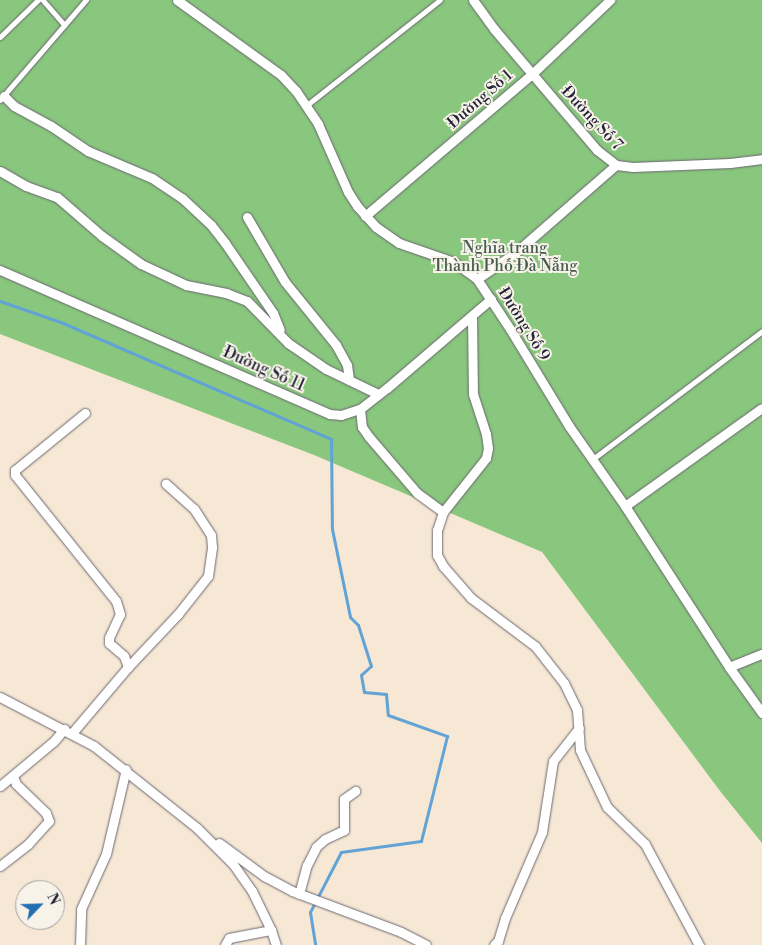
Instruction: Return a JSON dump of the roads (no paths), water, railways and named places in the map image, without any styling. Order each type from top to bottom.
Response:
[{"type":"street","name":"Đường Số 9","points":[[177,0],[280,75],[307,105],[318,124],[348,192],[365,216],[399,243],[454,262],[477,279],[569,426],[625,506],[729,667],[762,713]]},
{"type":"street","name":"Đường Số 7","points":[[473,0],[596,150],[616,165],[633,167],[761,160]]},
{"type":"street","name":"Đường Số 1","points":[[365,216],[532,74],[610,0]]},
{"type":"street","points":[[2,98],[58,130],[88,150],[152,178],[182,198],[211,225],[225,243],[274,313],[282,336]]},
{"type":"street","points":[[477,279],[515,253],[616,165]]},
{"type":"street","points":[[0,171],[26,186],[57,197],[102,236],[141,264],[186,285],[226,292],[247,301],[288,343],[320,365],[378,394]]},
{"type":"street","points":[[246,217],[285,282],[336,345],[347,364],[349,380]]},
{"type":"street","name":"Đường Số 11","points":[[0,270],[330,414],[350,414],[360,409],[491,299]]},
{"type":"street","points":[[472,316],[473,394],[486,434],[488,448],[486,458],[456,492],[443,512],[437,530],[437,555],[443,566],[471,598],[535,646],[552,666],[573,701],[579,728],[580,750],[607,807],[645,844],[699,945]]},
{"type":"street","points":[[625,506],[762,408]]},
{"type":"street","points":[[360,409],[362,427],[369,437],[417,493],[443,512]]},
{"type":"street","points":[[85,413],[16,470],[14,475],[116,601],[120,614],[109,638],[109,643],[124,656],[128,667]]},
{"type":"street","points":[[0,786],[68,731],[178,614],[208,576],[212,547],[211,535],[194,509],[166,484]]},
{"type":"street","points":[[729,667],[762,654]]},
{"type":"street","points":[[0,697],[94,746],[126,769],[197,828],[264,876],[301,895],[401,932],[426,945]]},
{"type":"street","points":[[494,945],[498,941],[505,918],[542,832],[553,761],[579,728]]},
{"type":"street","points":[[80,945],[82,910],[106,854],[126,769]]},
{"type":"street","points":[[0,866],[28,844],[49,820],[46,813],[16,784],[13,776]]},
{"type":"street","points":[[301,895],[307,865],[316,847],[325,839],[344,830],[344,799],[355,791]]},
{"type":"street","points":[[197,828],[233,864],[252,891],[272,930],[276,945]]},
{"type":"street","points":[[225,945],[229,938],[272,930]]},
{"type":"lane","points":[[0,37],[38,0]]},
{"type":"lane","points":[[43,0],[66,25]]},
{"type":"lane","points":[[2,98],[86,0]]},
{"type":"lane","points":[[307,105],[440,0]]},
{"type":"lane","points":[[592,460],[762,331]]},
{"type":"waterway","points":[[0,301],[63,323],[331,439],[332,529],[350,617],[358,625],[371,666],[361,675],[364,692],[386,694],[388,715],[447,736],[421,841],[341,852],[310,912],[315,945]]},
{"type":"park label","name":"Nghĩa trang Thành Phố Đà Nẵng","points":[[505,257]]}]
